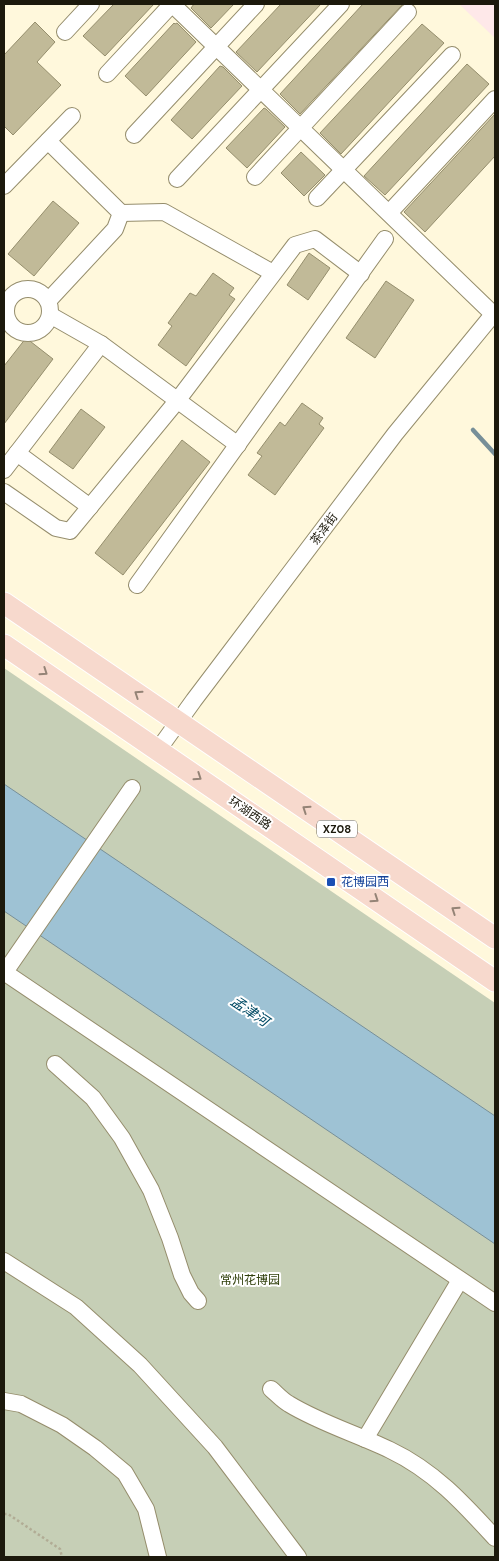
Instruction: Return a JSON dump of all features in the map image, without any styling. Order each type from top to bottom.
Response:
[{"type":"main road","name":"XZ08","points":[[4,602],[495,938]]},
{"type":"main road","name":"环湖西路","points":[[4,645],[495,981]]},
{"type":"street","points":[[64,32],[91,4]]},
{"type":"street","points":[[107,74],[172,4],[494,313]]},
{"type":"street","points":[[134,135],[256,4]]},
{"type":"street","points":[[177,179],[341,4]]},
{"type":"street","points":[[255,177],[408,12]]},
{"type":"street","points":[[317,198],[452,55]]},
{"type":"street","points":[[389,213],[495,99]]},
{"type":"street","points":[[4,186],[72,116]]},
{"type":"street","points":[[48,141],[121,213],[164,212],[273,273]]},
{"type":"street","points":[[121,213],[115,229],[49,308],[47,322],[42,327],[29,333],[22,332],[6,319],[7,294],[30,289],[37,291],[43,295],[49,308],[238,445]]},
{"type":"street","points":[[4,492],[56,528],[70,531],[177,401],[295,245],[315,239],[360,274]]},
{"type":"street","points":[[137,585],[386,239]]},
{"type":"street","name":"茶泽街","points":[[158,750],[395,434],[494,313]]},
{"type":"street","points":[[4,470],[101,344]]},
{"type":"street","points":[[17,453],[90,507]]},
{"type":"street","points":[[132,788],[7,968],[495,1304]]},
{"type":"street","points":[[55,1064],[93,1098],[122,1138],[151,1190],[182,1275],[191,1293],[198,1301]]},
{"type":"street","points":[[4,1261],[76,1307],[140,1365],[215,1447],[298,1557]]},
{"type":"street","points":[[366,1438],[460,1280]]},
{"type":"street","points":[[271,1389],[287,1403],[310,1416],[366,1438],[392,1450],[421,1467],[447,1488],[495,1538]]},
{"type":"street","points":[[4,1401],[20,1404],[62,1425],[95,1448],[125,1473],[146,1509],[158,1557]]},
{"type":"path","points":[[4,1514],[8,1514],[60,1549],[62,1557]]},
{"type":"shaded area","points":[[459,4],[495,4],[495,38]]},
{"type":"green space","name":"常州花博园","points":[[4,668],[495,1003],[495,1557],[4,1557]]},
{"type":"water","name":"孟津河","points":[[4,784],[495,1116],[495,1244],[4,911]]},
{"type":"building","points":[[114,4],[154,4],[105,56],[83,36]]},
{"type":"building","points":[[194,4],[234,4],[211,28],[191,8]]},
{"type":"building","points":[[281,4],[321,4],[257,72],[236,52]]},
{"type":"building","points":[[363,4],[403,4],[300,114],[280,94]]},
{"type":"building","points":[[35,22],[55,42],[37,62],[61,85],[13,135],[4,126],[4,55]]},
{"type":"building","points":[[174,23],[177,23],[196,42],[146,96],[125,76]]},
{"type":"building","points":[[422,24],[444,43],[341,154],[320,133]]},
{"type":"building","points":[[467,64],[489,84],[385,195],[364,176]]},
{"type":"building","points":[[220,66],[242,86],[192,139],[171,120]]},
{"type":"building","points":[[264,108],[285,127],[247,168],[226,148]]},
{"type":"building","points":[[495,114],[495,156],[425,232],[404,212]]},
{"type":"building","points":[[301,152],[325,175],[304,196],[281,173]]},
{"type":"building","points":[[53,201],[79,223],[34,276],[8,254]]},
{"type":"building","points":[[309,253],[330,268],[308,300],[287,285]]},
{"type":"building","points":[[213,273],[234,288],[229,295],[235,299],[186,366],[158,345],[172,326],[168,323],[190,293],[196,296]]},
{"type":"building","points":[[386,281],[414,300],[375,358],[346,338]]},
{"type":"building","points":[[26,338],[53,359],[4,424],[4,366]]},
{"type":"building","points":[[302,403],[323,418],[319,424],[324,428],[275,495],[248,475],[262,456],[257,453],[280,422],[285,426]]},
{"type":"building","points":[[81,409],[105,427],[73,469],[49,452]]},
{"type":"building","points":[[182,440],[210,462],[123,575],[95,553]]},
{"type":"waterway","points":[[473,430],[495,454]]},
{"type":"place","name":"花博园西","points":[[331,882]]}]
